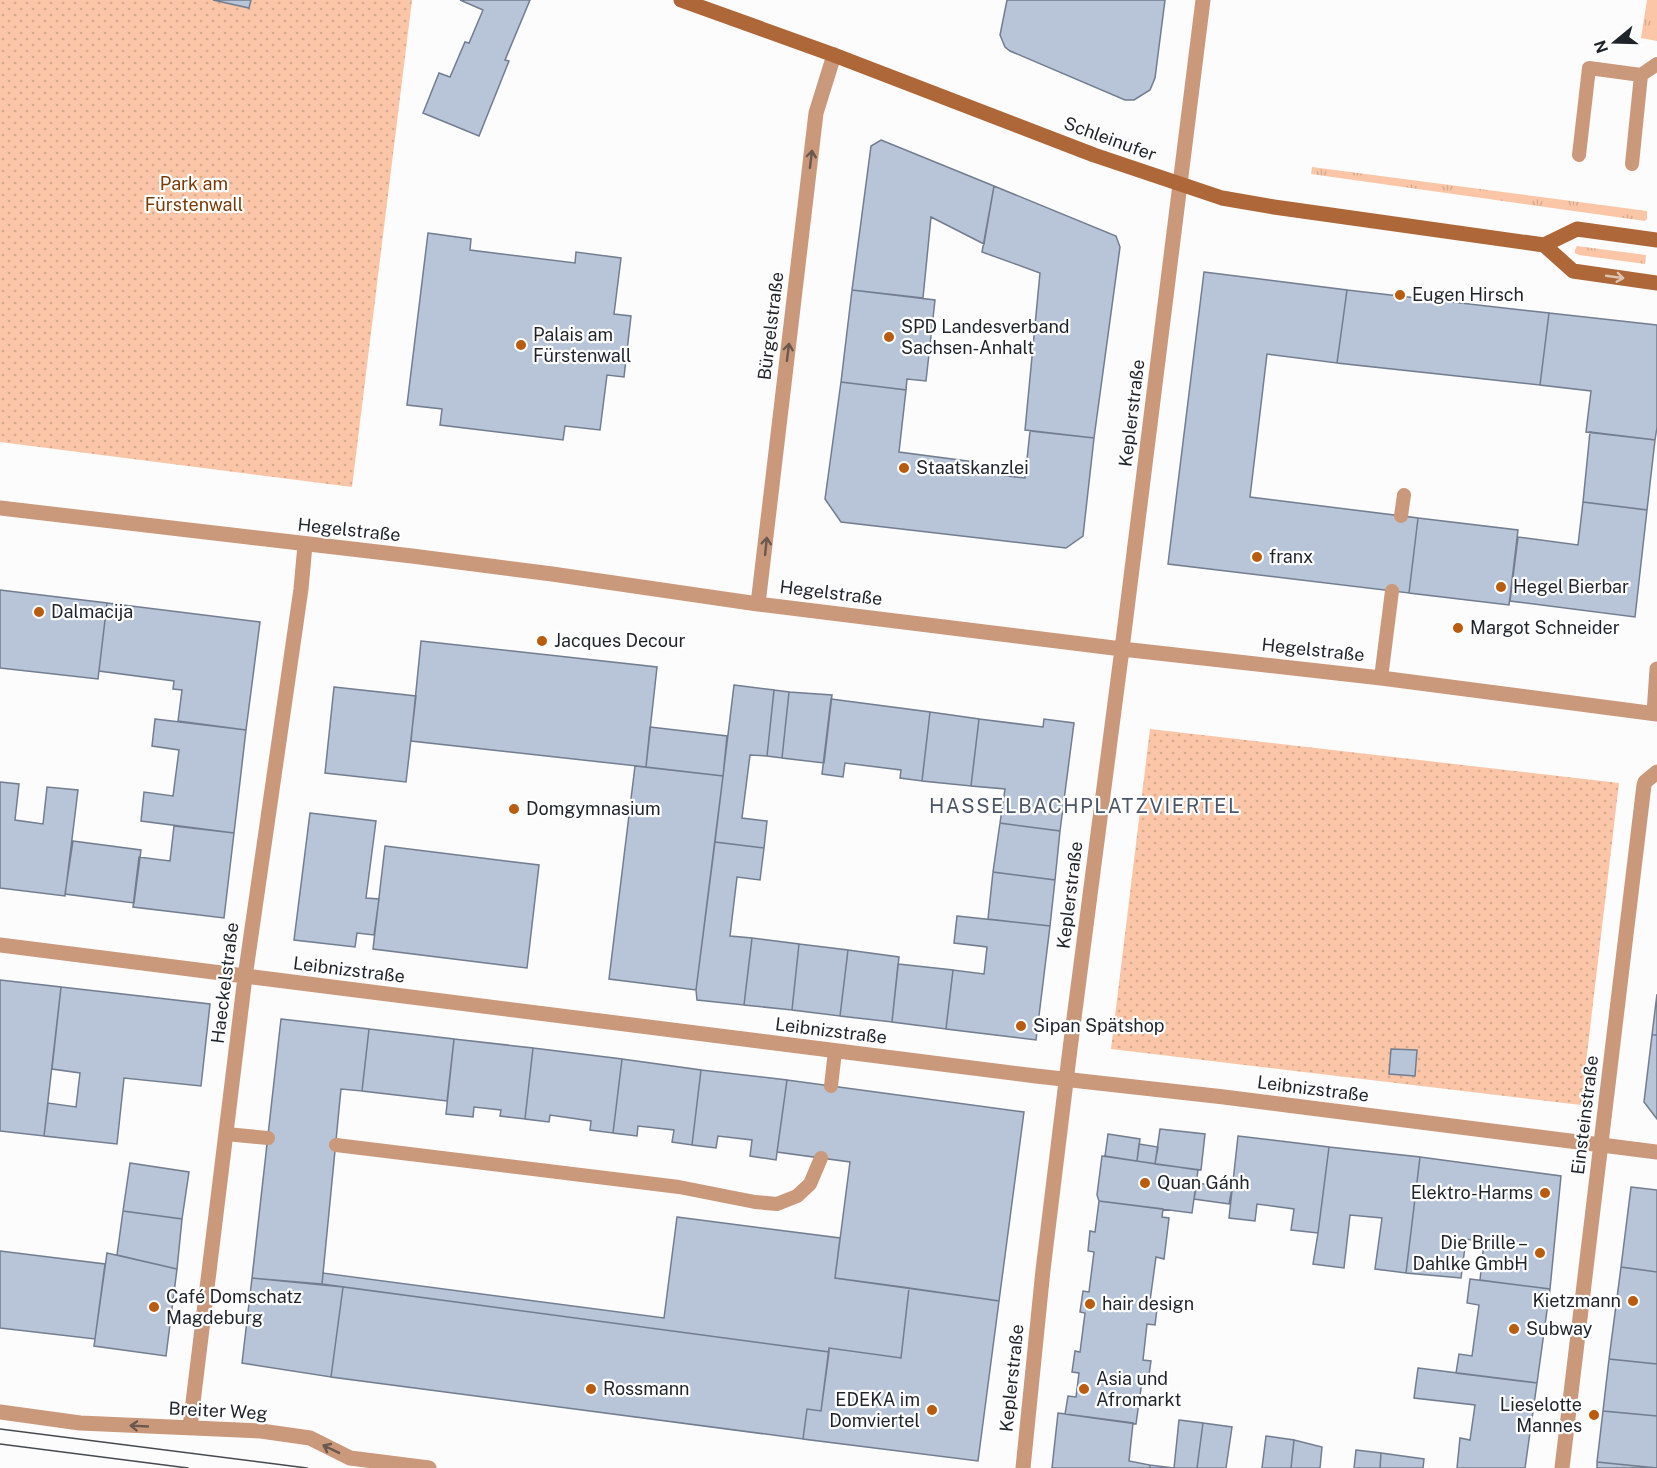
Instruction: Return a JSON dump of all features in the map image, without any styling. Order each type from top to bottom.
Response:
[{"type":"main road","name":"Schleinufer","points":[[681,0],[834,55],[1094,155],[1212,196],[1243,203],[1544,245]]},
{"type":"main road","points":[[1657,240],[1577,229],[1544,245],[1573,271],[1657,283]]},
{"type":"street","name":"Keplerstraße","points":[[1023,1468],[1066,1080],[1203,0]]},
{"type":"street","name":"Bürgelstraße","points":[[758,604],[815,123],[820,97],[834,55]]},
{"type":"street","name":"Hegelstraße","points":[[0,508],[540,573],[758,604],[1122,649],[1382,678],[1655,714]]},
{"type":"street","name":"Haeckelstraße","points":[[190,1427],[245,977],[301,589],[305,544]]},
{"type":"street","points":[[1655,714],[1657,669]]},
{"type":"street","name":"Einsteinstraße","points":[[1562,1468],[1644,785],[1657,772]]},
{"type":"street","name":"Leibnizstraße","points":[[0,945],[1066,1080],[1224,1097],[1657,1152]]},
{"type":"street","name":"Breiter Weg","points":[[0,1412],[80,1423],[261,1431],[310,1438],[350,1458],[429,1468]]},
{"type":"lane","points":[[1579,155],[1589,68],[1641,75],[1657,64]]},
{"type":"lane","points":[[1632,164],[1641,75]]},
{"type":"lane","points":[[1401,516],[1404,495]]},
{"type":"lane","points":[[1382,678],[1392,591]]},
{"type":"lane","points":[[831,1086],[835,1051]]},
{"type":"lane","points":[[225,1134],[268,1138]]},
{"type":"lane","points":[[336,1145],[679,1187],[777,1204],[796,1196],[810,1184],[821,1158]]},
{"type":"green space","name":"Park am Fürstenwall","points":[[0,0],[412,0],[352,487],[0,442]]},
{"type":"green space","points":[[1647,0],[1657,0],[1657,41],[1641,38]]},
{"type":"green space","points":[[1312,167],[1647,211],[1647,219],[1645,221],[1311,174]]},
{"type":"green space","points":[[1577,246],[1646,255],[1645,264],[1579,255],[1575,253]]},
{"type":"green space","points":[[1150,729],[1619,783],[1581,1105],[1111,1049]]},
{"type":"building","points":[[213,0],[251,0],[249,8]]},
{"type":"building","points":[[460,0],[530,0],[505,60],[509,61],[479,136],[423,113],[439,73],[450,77],[465,42],[469,43],[483,10]]},
{"type":"building","points":[[1007,0],[1165,0],[1155,78],[1150,90],[1134,100],[1125,100],[1010,51],[1005,47],[1000,35]]},
{"type":"building","points":[[881,140],[994,186],[984,244],[931,217],[923,298],[852,290],[871,146]]},
{"type":"building","points":[[994,186],[1116,236],[1120,247],[1094,438],[1025,430],[1040,273],[982,252]]},
{"type":"building","name":"Palais am Fürstenwall","points":[[428,233],[471,239],[470,250],[575,263],[576,252],[621,258],[614,314],[631,316],[624,377],[607,375],[600,430],[565,426],[563,440],[440,425],[442,409],[407,405]]},
{"type":"building","points":[[1204,272],[1347,290],[1337,363],[1267,354],[1250,497],[1418,518],[1409,593],[1168,564]]},
{"type":"building","name":"SPD Landesverband Sachsen-Anhalt","points":[[852,290],[935,300],[926,381],[907,379],[906,390],[841,382]]},
{"type":"building","points":[[1347,290],[1549,313],[1540,385],[1337,363]]},
{"type":"building","points":[[1549,313],[1657,325],[1655,440],[1586,432],[1591,391],[1540,385]]},
{"type":"building","name":"Staatskanzlei","points":[[841,382],[906,390],[899,452],[975,462],[982,473],[1025,478],[1030,431],[1094,438],[1083,536],[1066,548],[841,522],[825,499]]},
{"type":"building","points":[[1590,432],[1655,440],[1647,510],[1583,502]]},
{"type":"building","points":[[1583,502],[1647,510],[1635,617],[1510,601],[1518,537],[1578,545]]},
{"type":"building","points":[[1418,518],[1518,530],[1509,605],[1409,593]]},
{"type":"building","points":[[0,590],[107,603],[98,679],[0,668]]},
{"type":"building","points":[[107,603],[260,622],[246,730],[178,721],[182,690],[173,689],[174,681],[99,671]]},
{"type":"building","points":[[421,641],[657,667],[646,767],[411,741]]},
{"type":"building","points":[[734,685],[774,690],[767,756],[750,755],[742,818],[767,821],[764,848],[715,842]]},
{"type":"building","points":[[334,687],[416,696],[406,782],[325,773]]},
{"type":"building","points":[[774,690],[789,692],[782,758],[767,756]]},
{"type":"building","points":[[789,692],[832,695],[824,763],[782,758]]},
{"type":"building","points":[[831,699],[930,712],[922,781],[900,778],[901,770],[845,763],[843,777],[822,774]]},
{"type":"building","points":[[930,712],[979,719],[971,786],[922,781]]},
{"type":"building","points":[[155,719],[246,730],[234,833],[141,821],[144,792],[173,796],[179,750],[152,746]]},
{"type":"building","points":[[979,719],[1043,727],[1044,719],[1074,723],[1060,831],[1000,823],[1005,789],[971,786]]},
{"type":"building","points":[[650,727],[727,736],[723,776],[646,767]]},
{"type":"building","points":[[635,766],[723,776],[696,990],[609,979]]},
{"type":"building","points":[[0,782],[19,784],[15,820],[43,824],[47,787],[78,790],[65,896],[0,888]]},
{"type":"building","points":[[310,813],[376,821],[366,898],[379,899],[374,935],[357,933],[355,947],[294,940]]},
{"type":"building","points":[[1000,823],[1060,831],[1055,880],[993,872]]},
{"type":"building","points":[[174,826],[234,833],[224,918],[133,907],[139,857],[170,861]]},
{"type":"building","points":[[73,841],[141,850],[134,903],[65,894]]},
{"type":"building","points":[[715,842],[764,848],[760,880],[737,877],[730,936],[752,938],[744,1005],[697,1000],[696,990]]},
{"type":"building","points":[[385,846],[539,865],[527,968],[373,949]]},
{"type":"building","points":[[993,872],[1055,880],[1050,926],[988,919]]},
{"type":"building","points":[[957,916],[1050,926],[1036,1040],[946,1029],[953,970],[984,974],[987,947],[954,943]]},
{"type":"building","points":[[752,938],[799,944],[792,1010],[744,1005]]},
{"type":"building","points":[[799,944],[848,950],[840,1016],[792,1010]]},
{"type":"building","points":[[848,950],[899,957],[892,1022],[840,1016]]},
{"type":"building","points":[[898,964],[953,970],[946,1029],[892,1022]]},
{"type":"building","points":[[0,980],[61,987],[44,1136],[0,1131]]},
{"type":"building","points":[[61,987],[210,1004],[201,1086],[124,1078],[117,1144],[44,1136],[48,1103],[76,1107],[80,1073],[52,1069]]},
{"type":"building","points":[[1657,994],[1657,1035],[1652,1035]]},
{"type":"building","points":[[281,1019],[369,1029],[362,1091],[341,1089],[322,1284],[252,1278]]},
{"type":"building","points":[[369,1029],[454,1039],[447,1101],[362,1091]]},
{"type":"building","points":[[1652,1035],[1657,1035],[1657,1119],[1644,1102]]},
{"type":"building","points":[[454,1039],[533,1048],[525,1119],[500,1116],[501,1110],[474,1107],[473,1117],[446,1114]]},
{"type":"building","points":[[533,1048],[622,1059],[613,1133],[590,1130],[591,1121],[550,1115],[549,1122],[525,1119]]},
{"type":"building","points":[[1391,1049],[1417,1050],[1415,1076],[1389,1074]]},
{"type":"building","points":[[622,1059],[701,1070],[692,1145],[672,1142],[674,1130],[638,1126],[637,1136],[613,1133]]},
{"type":"building","points":[[701,1070],[787,1080],[776,1160],[750,1156],[752,1140],[718,1136],[716,1148],[692,1145]]},
{"type":"building","points":[[787,1080],[1024,1112],[999,1301],[835,1278],[850,1162],[777,1152]]},
{"type":"building","points":[[1160,1129],[1205,1134],[1201,1170],[1155,1164]]},
{"type":"building","points":[[1108,1134],[1140,1139],[1137,1161],[1105,1156]]},
{"type":"building","points":[[1238,1136],[1329,1147],[1318,1233],[1291,1230],[1294,1209],[1257,1204],[1255,1221],[1229,1218]]},
{"type":"building","points":[[1139,1144],[1158,1147],[1155,1164],[1137,1161]]},
{"type":"building","points":[[1329,1147],[1420,1157],[1406,1273],[1375,1269],[1382,1218],[1350,1215],[1344,1268],[1313,1264]]},
{"type":"building","points":[[1102,1156],[1198,1170],[1192,1213],[1099,1201],[1097,1195]]},
{"type":"building","points":[[1420,1157],[1561,1176],[1550,1289],[1480,1280],[1484,1242],[1466,1239],[1461,1278],[1406,1273]]},
{"type":"building","points":[[130,1163],[189,1172],[182,1219],[123,1211]]},
{"type":"building","points":[[1197,1183],[1232,1188],[1229,1204],[1194,1199]]},
{"type":"building","points":[[1631,1187],[1657,1190],[1657,1272],[1621,1267]]},
{"type":"building","points":[[1099,1201],[1163,1209],[1162,1217],[1169,1218],[1164,1259],[1156,1257],[1150,1301],[1158,1301],[1155,1325],[1147,1324],[1143,1360],[1151,1361],[1148,1381],[1142,1381],[1136,1424],[1065,1414],[1068,1396],[1076,1397],[1079,1373],[1072,1372],[1075,1351],[1080,1352],[1085,1313],[1080,1312],[1083,1291],[1089,1292],[1094,1252],[1088,1251],[1090,1231],[1095,1232]]},
{"type":"building","points":[[123,1211],[182,1219],[177,1269],[117,1255]]},
{"type":"building","points":[[677,1217],[840,1238],[835,1278],[909,1288],[901,1358],[829,1348],[829,1352],[322,1284],[323,1273],[664,1318]]},
{"type":"building","points":[[0,1251],[105,1264],[95,1339],[0,1328]]},
{"type":"building","points":[[107,1253],[177,1269],[166,1356],[94,1346]]},
{"type":"building","points":[[1621,1267],[1657,1272],[1657,1364],[1609,1359]]},
{"type":"building","points":[[252,1278],[343,1287],[331,1377],[242,1363]]},
{"type":"building","points":[[1470,1279],[1550,1289],[1537,1383],[1456,1373],[1459,1354],[1472,1356],[1479,1305],[1467,1303]]},
{"type":"building","points":[[343,1287],[829,1352],[821,1411],[807,1409],[803,1439],[331,1377]]},
{"type":"building","points":[[909,1288],[999,1301],[978,1461],[803,1439],[807,1409],[821,1411],[829,1348],[901,1358]]},
{"type":"building","points":[[1609,1359],[1657,1364],[1657,1416],[1603,1411]]},
{"type":"building","points":[[1418,1368],[1537,1383],[1525,1468],[1457,1468],[1460,1438],[1470,1440],[1475,1405],[1414,1398]]},
{"type":"building","points":[[1603,1411],[1657,1416],[1657,1468],[1597,1462]]},
{"type":"building","points":[[1058,1413],[1133,1423],[1129,1461],[1150,1465],[1150,1468],[1052,1468]]},
{"type":"building","points":[[1179,1420],[1203,1423],[1197,1468],[1174,1468]]},
{"type":"building","points":[[1203,1423],[1232,1427],[1226,1468],[1197,1468]]},
{"type":"building","points":[[1266,1436],[1294,1440],[1291,1468],[1262,1468]]},
{"type":"building","points":[[1294,1440],[1322,1447],[1320,1468],[1291,1468]]},
{"type":"building","points":[[1356,1450],[1381,1453],[1380,1468],[1354,1468]]},
{"type":"building","points":[[1381,1453],[1424,1459],[1423,1468],[1380,1468]]},
{"type":"building","points":[[1597,1462],[1655,1468],[1597,1468]]},
{"type":"building","points":[[1150,1465],[1174,1468],[1150,1468]]},
{"type":"tram line","points":[[0,1429],[307,1468]]},
{"type":"tram line","points":[[0,1444],[188,1468]]},
{"type":"place","name":"Eugen Hirsch","points":[[1400,295]]},
{"type":"place","name":"SPD Landesverband Sachsen-Anhalt","points":[[889,337]]},
{"type":"place","name":"Palais am Fürstenwall","points":[[521,345]]},
{"type":"place","name":"Staatskanzlei","points":[[904,468]]},
{"type":"place","name":"franx","points":[[1257,557]]},
{"type":"place","name":"Hegel Bierbar","points":[[1501,587]]},
{"type":"place","name":"Dalmacija","points":[[39,612]]},
{"type":"place","name":"Margot Schneider","points":[[1458,628]]},
{"type":"place","name":"Jacques Decour","points":[[542,641]]},
{"type":"place","name":"Domgymnasium","points":[[514,809]]},
{"type":"place","name":"Sipan Spätshop","points":[[1021,1026]]},
{"type":"place","name":"Quan Gánh","points":[[1145,1183]]},
{"type":"place","name":"Elektro-Harms","points":[[1545,1193]]},
{"type":"place","name":"Die Brille – Dahlke GmbH","points":[[1540,1253]]},
{"type":"place","name":"Kietzmann","points":[[1633,1301]]},
{"type":"place","name":"hair design","points":[[1090,1304]]},
{"type":"place","name":"Café Domschatz Magdeburg","points":[[154,1307]]},
{"type":"place","name":"Subway","points":[[1514,1329]]},
{"type":"place","name":"Rossmann","points":[[591,1389]]},
{"type":"place","name":"Asia und Afromarkt","points":[[1084,1389]]},
{"type":"place","name":"EDEKA im Domviertel","points":[[932,1410]]},
{"type":"place","name":"Lieselotte Mannes","points":[[1594,1415]]},
{"type":"district","name":"HASSELBACHPLATZVIERTEL","points":[[1085,806]]}]
